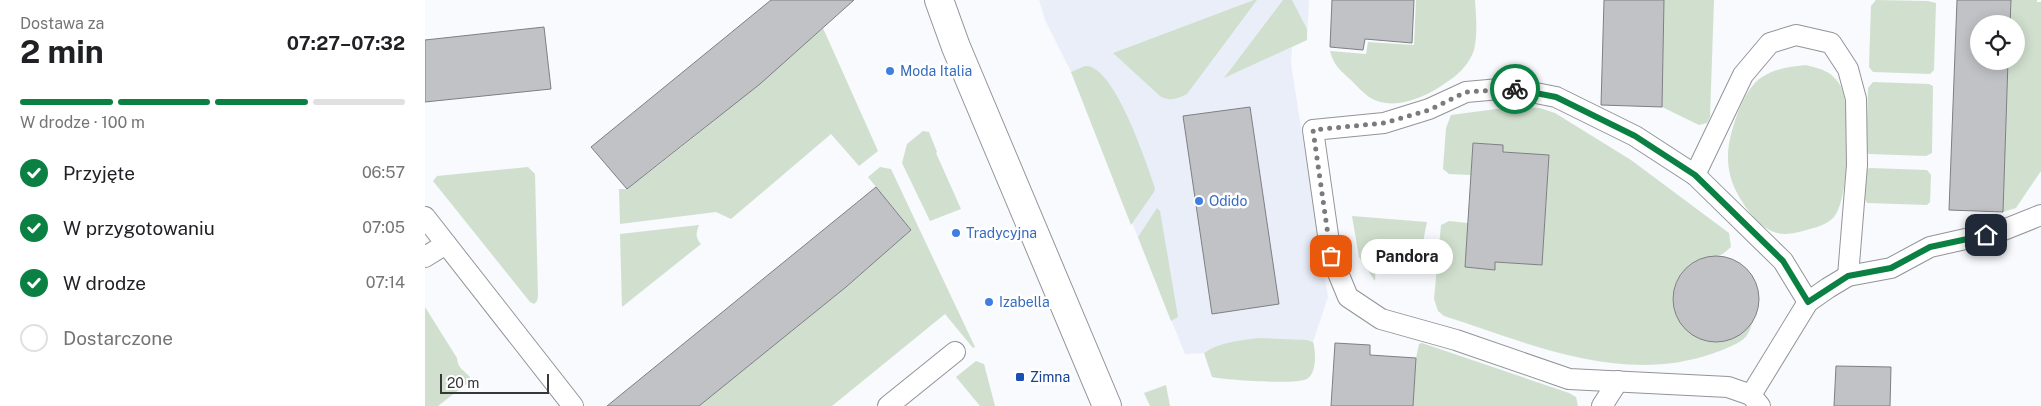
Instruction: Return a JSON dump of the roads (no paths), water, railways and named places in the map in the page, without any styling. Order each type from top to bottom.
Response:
[{"type":"street","points":[[939,0],[956,47],[1107,406]]},
{"type":"lane","points":[[1695,175],[1743,75],[1770,43],[1795,35],[1831,43],[1848,69],[1857,99],[1857,165],[1848,276]]},
{"type":"lane","points":[[1808,302],[1783,261],[1695,175],[1635,136],[1556,97],[1511,88],[1466,92],[1429,110],[1384,123],[1313,130],[1331,256],[1348,297],[1381,319],[1456,340],[1569,380],[1728,387],[1755,400],[1808,302],[1848,276],[1891,268],[1930,247],[2001,231],[2041,215]]},
{"type":"lane","points":[[425,217],[573,406]]},
{"type":"lane","points":[[425,257],[446,244]]},
{"type":"lane","points":[[888,406],[955,352]]},
{"type":"lane","points":[[1602,406],[1618,381]]},
{"type":"place","name":"Moda Italia","points":[[890,71]]},
{"type":"place","name":"Odido","points":[[1199,201]]},
{"type":"place","name":"Tradycyjna","points":[[956,233]]},
{"type":"place","name":"Pandora","points":[[1331,256]]},
{"type":"place","name":"Izabella","points":[[989,302]]},
{"type":"place","name":"Zimna","points":[[1020,377]]}]
